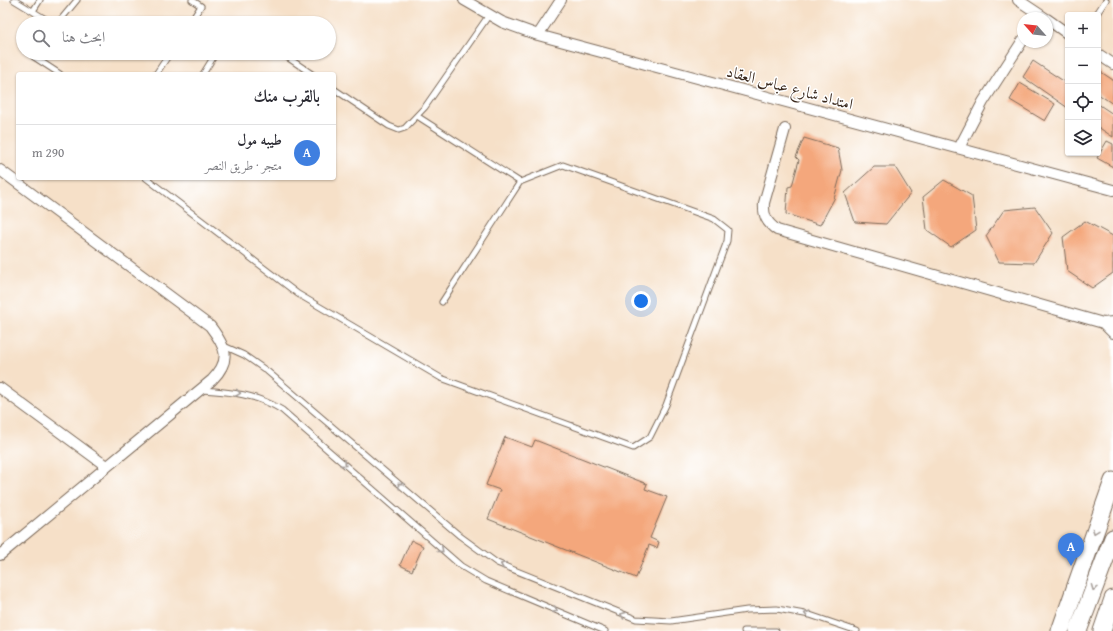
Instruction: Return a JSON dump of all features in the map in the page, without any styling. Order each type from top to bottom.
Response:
[{"type":"highway","points":[[1060,631],[1113,481]]},
{"type":"highway","points":[[1078,631],[1113,538]]},
{"type":"highway","points":[[1102,631],[1113,599]]},
{"type":"street","name":"امتداد شارع عباس العقاد","points":[[464,0],[489,15],[520,29],[538,35],[1113,190]]},
{"type":"street","points":[[538,35],[561,0]]},
{"type":"street","points":[[1018,0],[1035,12]]},
{"type":"street","points":[[1053,24],[1065,32]]},
{"type":"street","points":[[959,148],[983,102],[1018,48]]},
{"type":"street","points":[[1101,56],[1113,64]]},
{"type":"street","points":[[786,129],[764,203],[764,212],[770,226],[777,230],[1108,322],[1113,333]]},
{"type":"street","points":[[0,170],[210,326],[223,345],[225,353],[224,363],[219,373],[0,555]]},
{"type":"street","points":[[0,388],[106,466]]},
{"type":"lane","points":[[14,0],[41,16]]},
{"type":"lane","points":[[33,11],[40,0]]},
{"type":"lane","points":[[64,16],[77,0]]},
{"type":"lane","points":[[192,0],[201,6],[195,16]]},
{"type":"lane","points":[[1098,12],[1106,0]]},
{"type":"lane","points":[[336,90],[394,129],[405,128],[417,116],[489,15]]},
{"type":"lane","points":[[39,60],[57,72]]},
{"type":"lane","points":[[157,72],[165,60]]},
{"type":"lane","points":[[204,72],[212,60]]},
{"type":"lane","points":[[291,60],[309,72]]},
{"type":"lane","points":[[417,116],[520,182]]},
{"type":"lane","points":[[149,180],[298,294],[441,378],[633,448],[650,437],[666,405],[727,241],[728,230],[714,219],[563,165],[520,182],[442,302]]},
{"type":"lane","points":[[223,345],[268,370],[460,536],[497,563],[636,619],[671,621],[747,610],[777,610],[810,615],[857,631]]},
{"type":"lane","points":[[199,390],[231,392],[252,396],[282,410],[461,566],[486,581],[605,631]]},
{"type":"lane","points":[[744,631],[776,631]]},
{"type":"building","points":[[1033,61],[1065,82],[1065,106],[1023,77]]},
{"type":"building","points":[[1101,72],[1113,80],[1113,104],[1101,96]]},
{"type":"building","points":[[1020,83],[1055,104],[1045,121],[1010,100]]},
{"type":"building","points":[[1101,106],[1113,114],[1113,137],[1101,129]]},
{"type":"building","points":[[804,138],[838,148],[842,170],[834,199],[820,225],[786,214],[788,187],[792,186],[799,160],[796,157]]},
{"type":"building","points":[[1107,141],[1113,144],[1113,167],[1097,158],[1098,156],[1101,156],[1101,151]]},
{"type":"building","points":[[874,167],[895,167],[911,193],[886,224],[855,222],[845,193]]},
{"type":"building","points":[[944,180],[972,196],[976,230],[951,247],[927,230],[923,197]]},
{"type":"building","points":[[1035,207],[1053,233],[1034,263],[999,262],[986,236],[1004,210]]},
{"type":"building","points":[[1085,221],[1113,236],[1113,273],[1092,288],[1067,271],[1063,237]]},
{"type":"building","points":[[505,437],[532,447],[535,440],[647,484],[645,489],[667,497],[650,538],[659,542],[657,548],[649,545],[636,578],[488,519],[500,490],[486,485]]},
{"type":"building","points":[[411,540],[423,546],[412,571],[400,565]]},
{"type":"place","name":"طيبه مول","points":[[1071,566]]}]
